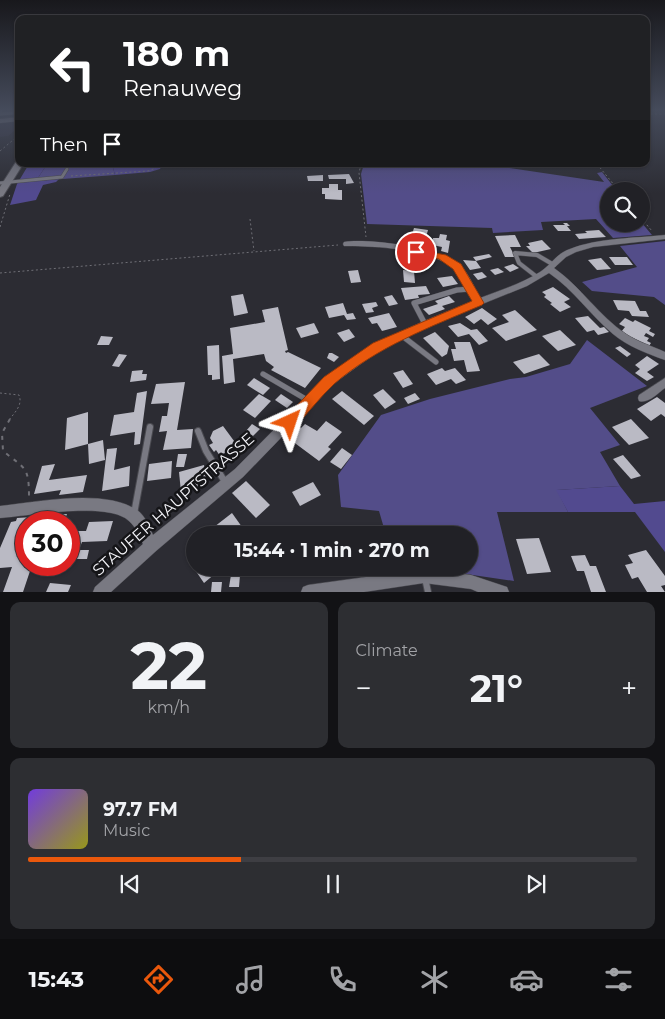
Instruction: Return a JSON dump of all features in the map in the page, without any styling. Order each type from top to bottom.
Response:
[{"type":"street","points":[[0,194],[17,167]]},
{"type":"street","name":"STAUFER HAUPTSTRASSE","points":[[107,589],[151,546],[261,453],[329,381],[354,362],[400,335],[516,288],[537,277],[569,252],[579,248],[661,238]]},
{"type":"street","points":[[347,244],[366,243],[443,257],[457,267],[478,303]]},
{"type":"street","points":[[551,267],[571,284],[616,332],[665,356]]},
{"type":"street","points":[[644,398],[665,382]]},
{"type":"street","points":[[0,512],[94,504],[113,507],[134,516],[151,546]]},
{"type":"street","points":[[308,592],[389,586],[424,576],[471,582],[502,592]]},
{"type":"lane","points":[[7,183],[62,177],[67,169]]},
{"type":"lane","points":[[537,277],[519,264],[514,253],[537,255],[551,267]]},
{"type":"lane","points":[[425,324],[414,303],[457,290],[470,289]]},
{"type":"lane","points":[[400,335],[436,362]]},
{"type":"lane","points":[[263,374],[309,401]]},
{"type":"lane","points":[[134,516],[150,427]]},
{"type":"lane","points":[[198,430],[206,451],[226,484]]},
{"type":"lane","points":[[424,576],[428,592]]},
{"type":"path","points":[[0,151],[15,138]]},
{"type":"path","points":[[62,177],[148,171],[157,167]]},
{"type":"path","points":[[360,167],[359,173],[366,243]]},
{"type":"path","points":[[600,167],[612,182]]},
{"type":"path","points":[[0,227],[7,183]]},
{"type":"path","points":[[250,219],[254,251]]},
{"type":"path","points":[[650,227],[661,238]]},
{"type":"path","points":[[0,272],[347,244]]},
{"type":"path","points":[[0,393],[19,395],[21,398],[22,403],[3,430],[2,442],[3,451],[29,471],[28,510]]},
{"type":"shaded area","points":[[27,167],[45,167],[36,181],[59,179],[56,182],[43,185],[36,200],[10,205],[17,184]]},
{"type":"shaded area","points":[[45,167],[113,167],[115,175],[36,181]]},
{"type":"shaded area","points":[[113,167],[161,167],[150,172],[115,175]]},
{"type":"shaded area","points":[[363,167],[502,167],[604,182],[600,182],[600,223],[596,219],[541,222],[543,230],[493,233],[492,228],[367,224],[361,174]]},
{"type":"shaded area","points":[[602,172],[610,182],[604,182],[597,173]]},
{"type":"shaded area","points":[[608,232],[649,232],[652,235],[613,238]]},
{"type":"shaded area","points":[[665,241],[665,305],[654,297],[592,291],[582,282],[637,267],[620,246]]},
{"type":"shaded area","points":[[587,340],[647,386],[590,408],[620,445],[600,452],[620,486],[557,490],[568,512],[497,512],[514,581],[478,576],[478,526],[383,526],[379,511],[341,507],[338,475],[381,415],[430,399],[510,379],[526,377],[570,364]]},
{"type":"shaded area","points":[[620,486],[634,504],[665,501],[665,552],[635,512],[568,512],[556,490]]},
{"type":"building","points":[[349,174],[354,183],[346,184],[346,179],[329,179],[328,175]]},
{"type":"building","points":[[323,175],[323,181],[308,181],[307,176]]},
{"type":"building","points":[[329,184],[338,184],[338,190],[342,190],[342,200],[325,199],[325,194],[322,194],[322,188],[329,188]]},
{"type":"building","points":[[563,223],[567,223],[570,226],[567,226],[571,231],[558,231],[553,225],[565,225]]},
{"type":"building","points":[[414,228],[428,230],[424,244],[410,241]]},
{"type":"building","points":[[599,230],[606,237],[579,239],[575,234],[587,233],[585,231]]},
{"type":"building","points":[[440,234],[447,235],[446,240],[450,241],[448,253],[441,251],[442,247],[432,245],[433,238],[439,238]]},
{"type":"building","points":[[515,235],[521,247],[510,247],[515,257],[505,257],[495,236]]},
{"type":"building","points":[[542,240],[551,249],[533,253],[526,246],[530,246],[528,243]]},
{"type":"building","points":[[489,254],[492,257],[476,261],[473,257]]},
{"type":"building","points":[[609,257],[627,257],[633,265],[615,265]]},
{"type":"building","points":[[601,258],[611,269],[597,270],[588,260]]},
{"type":"building","points":[[463,260],[476,261],[481,268],[470,270]]},
{"type":"building","points":[[513,264],[519,268],[510,272],[504,267]]},
{"type":"building","points":[[498,268],[504,272],[495,275],[490,270]]},
{"type":"building","points":[[358,270],[361,282],[351,283],[348,271]]},
{"type":"building","points":[[403,270],[414,271],[415,283],[404,282]]},
{"type":"building","points":[[482,272],[487,277],[478,280],[473,274]]},
{"type":"building","points":[[452,276],[458,284],[443,287],[437,278]]},
{"type":"building","points":[[426,286],[430,294],[418,295],[419,298],[405,300],[401,288]]},
{"type":"building","points":[[553,287],[570,299],[564,302],[571,307],[560,312],[550,304],[552,303],[544,297],[546,295],[542,292]]},
{"type":"building","points":[[243,294],[248,313],[234,316],[231,296]]},
{"type":"building","points":[[392,295],[398,304],[389,306],[384,297]]},
{"type":"building","points":[[449,296],[455,302],[442,306],[445,309],[429,315],[423,309],[438,304],[435,301]]},
{"type":"building","points":[[613,300],[635,301],[640,311],[646,311],[649,317],[632,316],[629,311],[618,310]]},
{"type":"building","points":[[376,302],[378,306],[372,308],[374,312],[366,313],[362,304]]},
{"type":"building","points":[[343,303],[347,314],[353,313],[356,319],[347,320],[344,315],[329,318],[325,307]]},
{"type":"building","points":[[278,307],[288,350],[285,351],[286,353],[288,352],[321,368],[305,388],[271,370],[274,367],[266,361],[264,354],[233,359],[235,382],[224,384],[222,356],[233,354],[230,328],[265,322],[262,310]]},
{"type":"building","points":[[482,308],[497,319],[488,325],[481,319],[474,324],[465,317]]},
{"type":"building","points":[[515,310],[537,330],[506,341],[492,328],[509,322],[502,315]]},
{"type":"building","points":[[389,313],[397,327],[382,331],[377,323],[372,324],[368,318]]},
{"type":"building","points":[[588,316],[600,328],[604,327],[609,332],[598,335],[594,330],[587,332],[575,318]]},
{"type":"building","points":[[625,318],[633,322],[635,320],[651,328],[649,331],[655,334],[653,337],[646,333],[644,336],[649,338],[647,341],[651,343],[649,346],[621,332],[625,327],[619,324]]},
{"type":"building","points":[[314,323],[319,333],[301,338],[296,328]]},
{"type":"building","points":[[460,323],[471,330],[477,329],[488,341],[479,345],[469,334],[458,337],[448,326]]},
{"type":"building","points":[[349,329],[355,337],[344,342],[337,333]]},
{"type":"building","points":[[560,330],[576,345],[558,351],[542,336]]},
{"type":"building","points":[[435,332],[449,346],[447,354],[442,357],[423,338]]},
{"type":"building","points":[[101,336],[113,337],[109,345],[97,345]]},
{"type":"building","points":[[454,342],[470,342],[480,371],[467,372],[464,360],[454,361],[451,349],[456,349]]},
{"type":"building","points":[[219,345],[220,379],[212,380],[212,375],[208,375],[207,346]]},
{"type":"building","points":[[620,346],[631,354],[627,357],[615,348]]},
{"type":"building","points":[[329,353],[339,357],[334,362],[327,358]]},
{"type":"building","points":[[119,354],[127,355],[119,367],[112,366]]},
{"type":"building","points":[[539,354],[550,365],[524,374],[513,362]]},
{"type":"building","points":[[647,356],[659,364],[647,372],[654,377],[647,381],[635,373],[640,369],[635,365]]},
{"type":"building","points":[[442,368],[445,371],[455,368],[466,380],[456,384],[451,379],[436,385],[427,374]]},
{"type":"building","points":[[143,370],[142,374],[147,374],[146,380],[130,382],[132,371]]},
{"type":"building","points":[[403,370],[413,384],[403,388],[393,373]]},
{"type":"building","points":[[254,378],[270,388],[263,395],[247,385]]},
{"type":"building","points":[[185,382],[177,430],[193,429],[191,448],[163,450],[167,431],[159,432],[162,416],[167,416],[169,403],[151,404],[156,384]]},
{"type":"building","points":[[383,389],[396,402],[385,409],[373,395]]},
{"type":"building","points":[[147,391],[140,444],[134,445],[135,432],[110,436],[114,415],[134,412],[137,393]]},
{"type":"building","points":[[342,391],[374,416],[364,425],[332,399]]},
{"type":"building","points":[[415,393],[420,399],[408,404],[404,398]]},
{"type":"building","points":[[259,394],[271,401],[255,418],[243,410]]},
{"type":"building","points":[[281,394],[293,402],[287,408],[275,400]]},
{"type":"building","points":[[657,397],[665,403],[665,417],[661,414],[651,421],[637,409]]},
{"type":"building","points":[[88,412],[88,444],[65,450],[67,418]]},
{"type":"building","points":[[631,419],[649,438],[629,445],[612,427]]},
{"type":"building","points":[[326,421],[342,432],[328,447],[331,449],[319,461],[288,438],[305,424],[317,431]]},
{"type":"building","points":[[252,424],[260,429],[253,436],[246,431]]},
{"type":"building","points":[[223,426],[237,445],[220,456],[209,445],[213,443],[210,438],[213,431]]},
{"type":"building","points":[[103,440],[105,460],[89,464],[88,444]]},
{"type":"building","points":[[117,448],[114,470],[130,466],[129,486],[102,491],[107,449]]},
{"type":"building","points":[[342,448],[352,455],[341,469],[330,462]]},
{"type":"building","points":[[178,454],[187,454],[184,467],[176,467]]},
{"type":"building","points":[[623,455],[641,476],[631,479],[613,459]]},
{"type":"building","points":[[172,461],[171,478],[147,481],[149,464]]},
{"type":"building","points":[[55,464],[49,480],[87,475],[83,492],[59,495],[61,490],[34,494],[42,466]]},
{"type":"building","points":[[204,465],[207,484],[181,492],[179,472]]},
{"type":"building","points":[[246,481],[270,505],[256,518],[232,493]]},
{"type":"building","points":[[313,482],[321,495],[300,506],[292,492]]},
{"type":"building","points":[[232,513],[241,526],[215,526]]},
{"type":"building","points":[[15,521],[15,576],[28,576],[23,592],[3,592],[12,567],[0,568],[0,548],[11,522]]},
{"type":"building","points":[[113,521],[107,541],[82,542],[80,547],[80,531],[86,531],[89,522]]},
{"type":"building","points":[[539,538],[551,572],[527,574],[516,539]]},
{"type":"building","points":[[80,550],[89,550],[87,559],[80,559]]},
{"type":"building","points":[[646,550],[665,576],[665,585],[661,586],[665,592],[647,592],[638,577],[632,579],[625,565],[633,563],[628,555]]},
{"type":"building","points":[[585,555],[590,566],[596,566],[606,592],[591,592],[584,571],[577,571],[571,556]]},
{"type":"building","points":[[199,576],[212,576],[204,583]]},
{"type":"building","points":[[231,576],[240,576],[239,587],[229,587]]},
{"type":"building","points":[[212,582],[222,582],[221,592],[211,592]]},
{"type":"building","points":[[50,583],[71,585],[68,592],[46,592]]},
{"type":"route","points":[[290,422],[329,381],[377,347],[478,303],[465,277],[457,267],[443,257],[416,252]]}]
